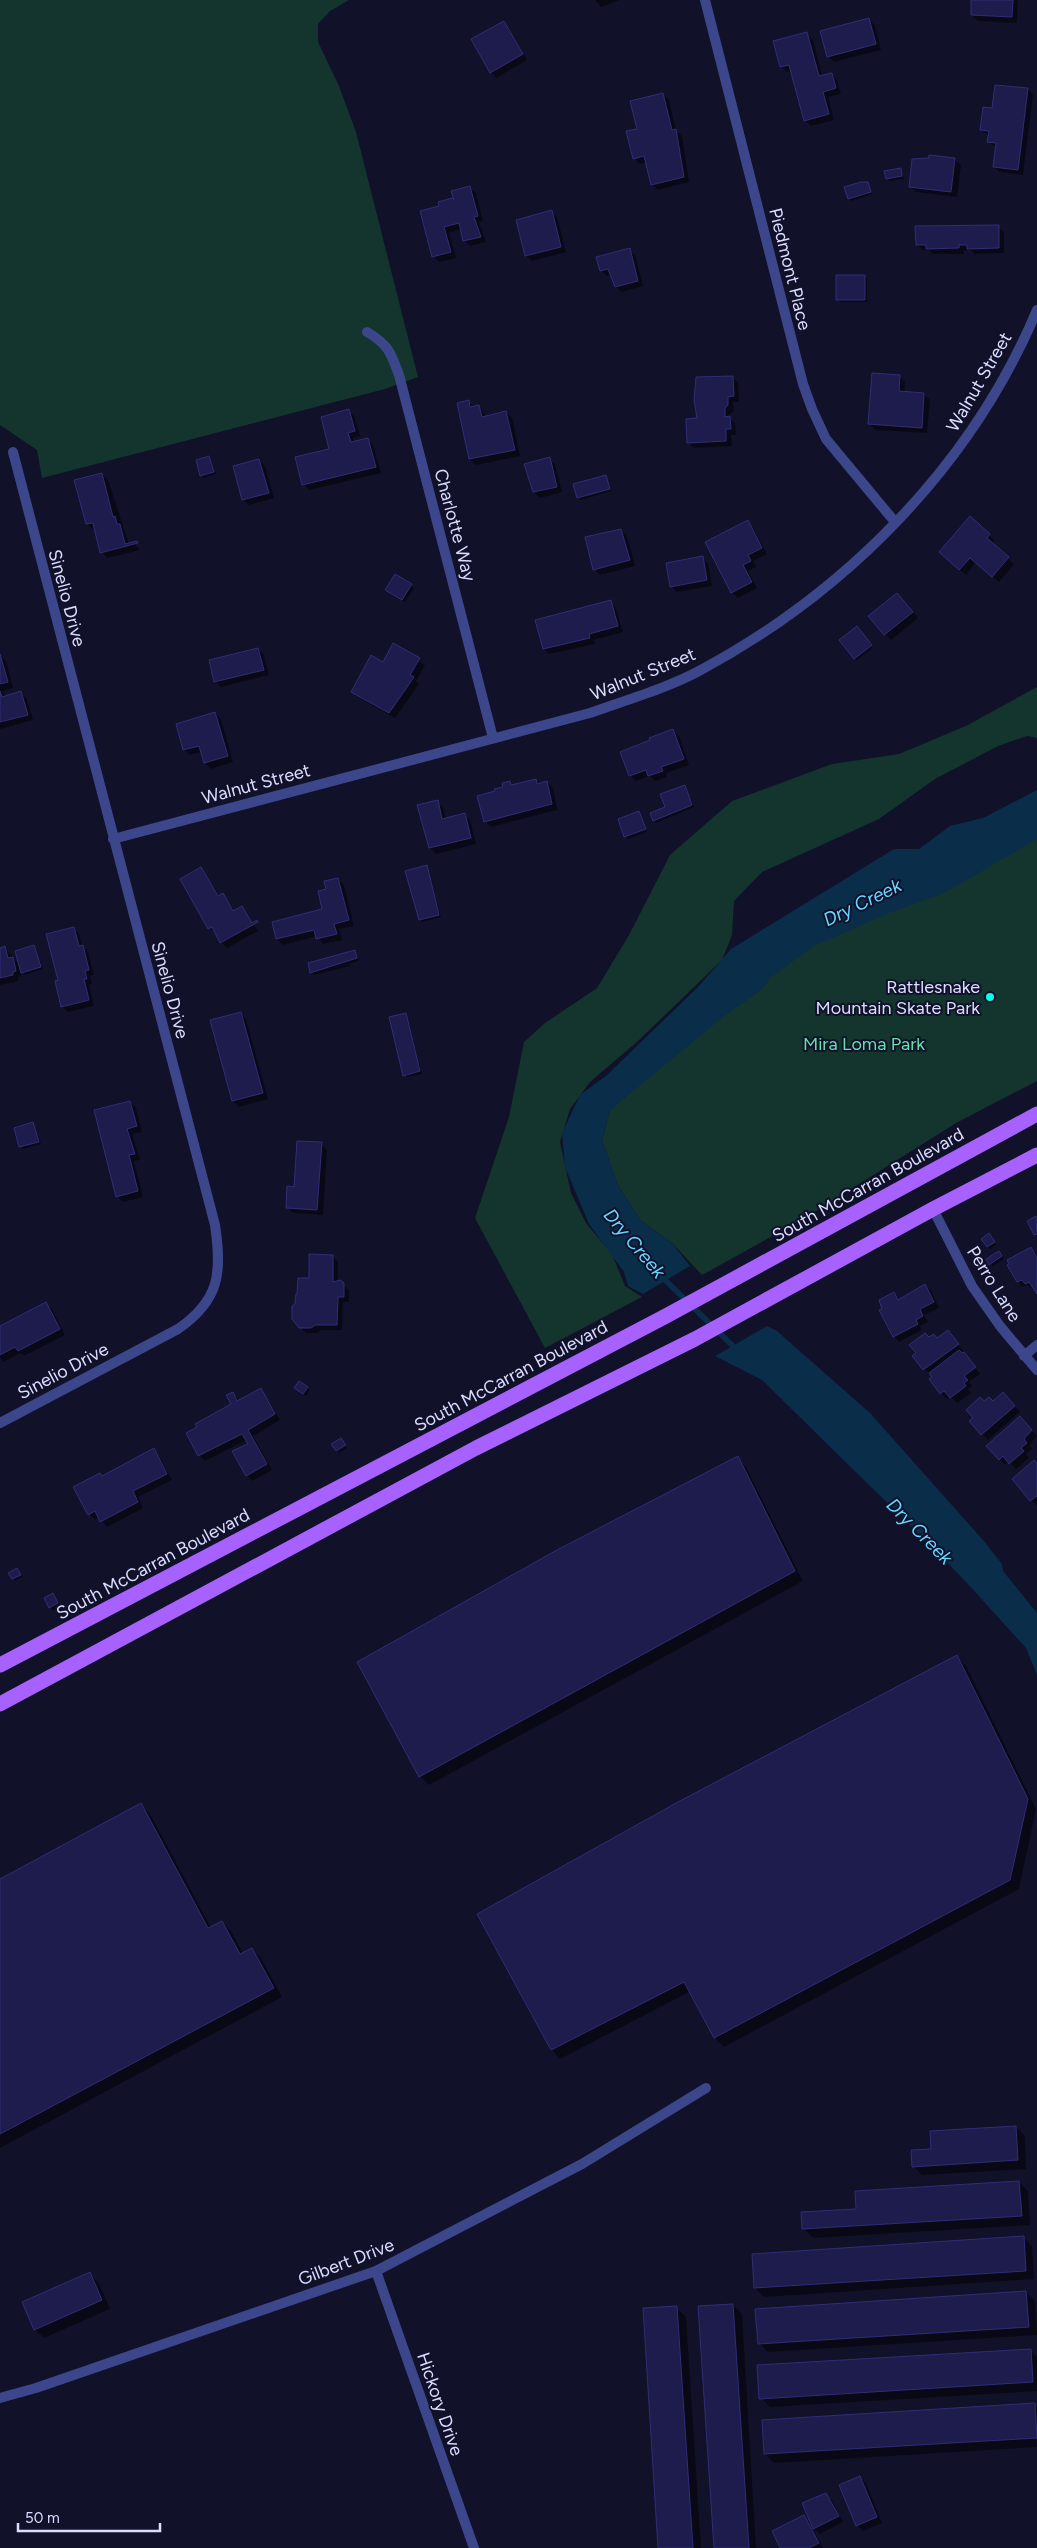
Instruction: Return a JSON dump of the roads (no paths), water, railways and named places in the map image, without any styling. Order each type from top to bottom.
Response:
[{"type":"main road","name":"South McCarran Boulevard","points":[[0,1665],[666,1316],[1037,1114]]},
{"type":"main road","points":[[0,1704],[476,1448],[695,1339],[933,1209],[1037,1155]]},
{"type":"street","name":"Piedmont Place","points":[[705,0],[803,384],[812,409],[826,439],[895,522]]},
{"type":"street","name":"Walnut Street","points":[[113,839],[590,713],[644,694],[698,671],[799,609],[843,574],[895,522],[940,473],[980,421],[1006,376],[1037,310]]},
{"type":"street","name":"Charlotte Way","points":[[367,332],[381,341],[390,352],[399,375],[493,738]]},
{"type":"street","name":"Sinelio Drive","points":[[0,1423],[178,1329],[197,1316],[212,1295],[218,1272],[219,1253],[215,1225],[113,839],[14,452]]},
{"type":"street","name":"Perro Lane","points":[[933,1209],[972,1286],[1024,1356],[1037,1370]]},
{"type":"street","points":[[1024,1356],[1037,1345]]},
{"type":"street","name":"Gilbert Drive","points":[[0,2398],[36,2388],[376,2271],[582,2164],[706,2088]]},
{"type":"street","name":"Hickory Drive","points":[[376,2271],[474,2548]]},
{"type":"water","points":[[1037,790],[1037,839],[942,894],[891,912],[814,946],[771,977],[760,991],[724,1016],[610,1110],[602,1140],[617,1184],[640,1220],[672,1243],[690,1266],[643,1294],[628,1286],[624,1272],[589,1224],[565,1167],[562,1133],[580,1095],[606,1076],[698,987],[731,949],[894,849],[919,849],[950,826],[983,818]]},
{"type":"water","points":[[767,1326],[777,1331],[870,1413],[1002,1564],[1003,1571],[1037,1613],[1037,1675],[1026,1648],[924,1539],[762,1380],[715,1356]]},
{"type":"waterway","name":"Dry Creek","points":[[661,1276],[737,1350]]},
{"type":"place","name":"Rattlesnake Mountain Skate Park","points":[[990,997]]},
{"type":"park label","name":"Mira Loma Park","points":[[864,1044]]}]
